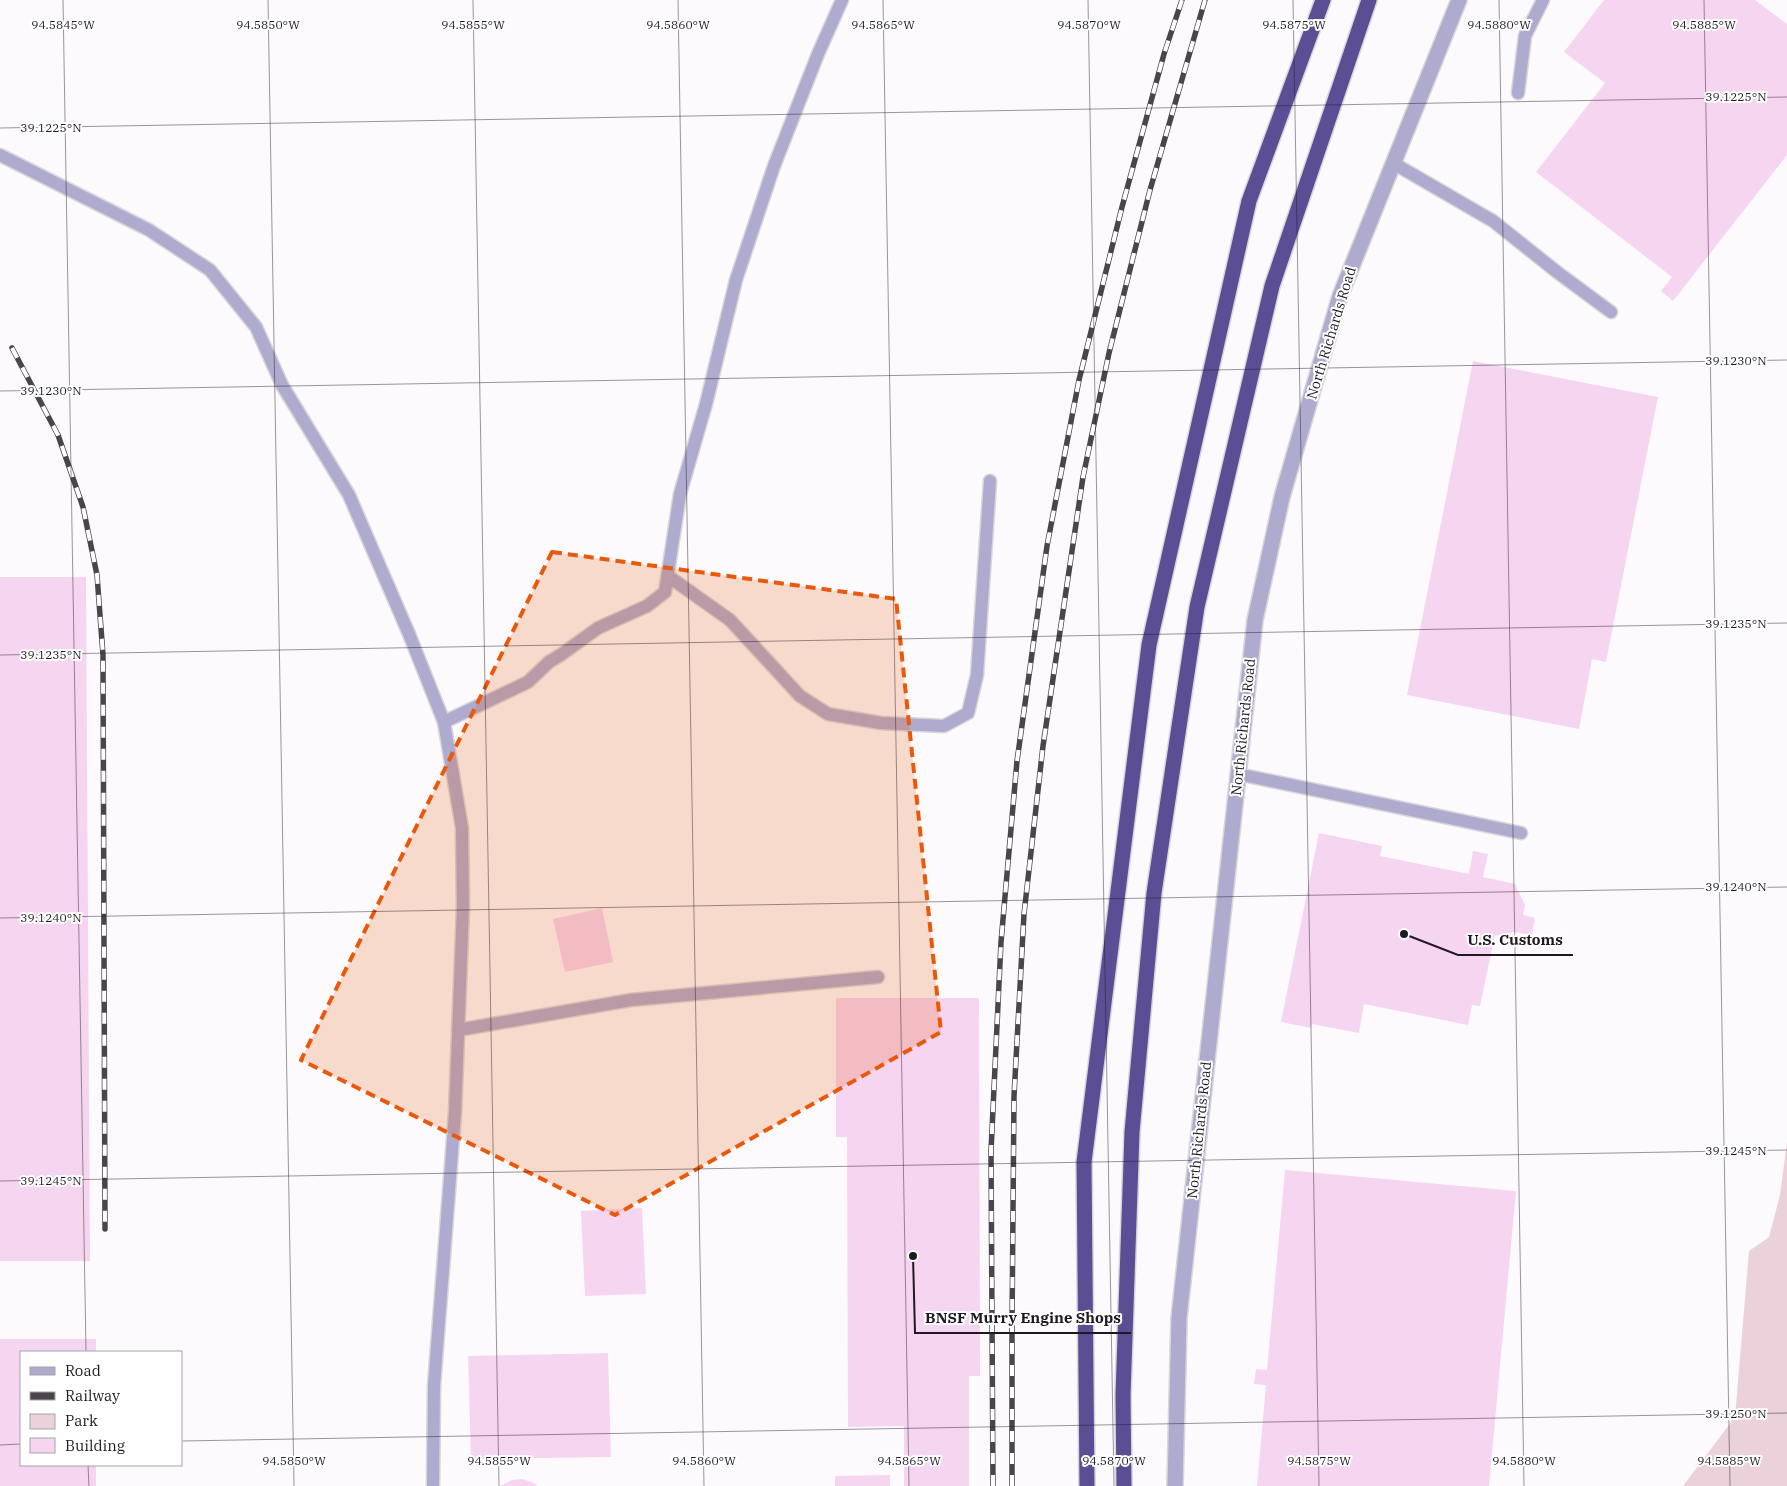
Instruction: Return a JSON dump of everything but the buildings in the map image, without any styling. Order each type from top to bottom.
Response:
[{"type":"highway","points":[[1087,1486],[1084,1162],[1149,645],[1248,201],[1323,0]]},
{"type":"highway","points":[[1124,1486],[1123,1396],[1132,1132],[1154,893],[1197,607],[1272,286],[1369,0]]},
{"type":"street","name":"North Richards Road","points":[[1175,1486],[1179,1318],[1255,620],[1282,497],[1340,296],[1459,0]]},
{"type":"lane","points":[[444,722],[528,682],[548,662],[598,628],[647,606],[665,592],[680,494],[706,404],[736,280],[774,166],[818,54],[842,0]]},
{"type":"lane","points":[[1518,92],[1525,36],[1543,0]]},
{"type":"lane","points":[[0,155],[149,230],[210,270],[256,327],[282,385],[349,495],[406,626],[444,722],[462,828],[463,907],[455,1113],[434,1386],[433,1486]]},
{"type":"lane","points":[[1394,163],[1493,221],[1611,312]]},
{"type":"lane","points":[[668,576],[730,620],[800,696],[828,714],[882,724],[944,726],[968,712],[977,675],[990,481]]},
{"type":"lane","points":[[1238,774],[1521,834]]},
{"type":"lane","points":[[458,1030],[631,1000],[878,977]]},
{"type":"highlighted area","points":[[552,552],[896,599],[941,1032],[615,1215],[301,1060]]},
{"type":"green space","points":[[1787,1142],[1787,1486],[1683,1486],[1735,1417],[1749,1251],[1769,1237],[1780,1195]]},
{"type":"railway","points":[[993,1486],[991,1151],[1001,942],[1017,761],[1047,546],[1079,380],[1122,207],[1164,54],[1182,0]]},
{"type":"railway","points":[[1012,1486],[1014,1096],[1024,914],[1043,746],[1083,477],[1109,353],[1150,190],[1205,0]]},
{"type":"railway","points":[[12,348],[58,435],[83,507],[97,575],[103,655],[105,1229]]},
{"type":"place","name":"U.S. Customs","points":[[1404,934]]},
{"type":"place","name":"BNSF Murry Engine Shops","points":[[913,1256]]}]
